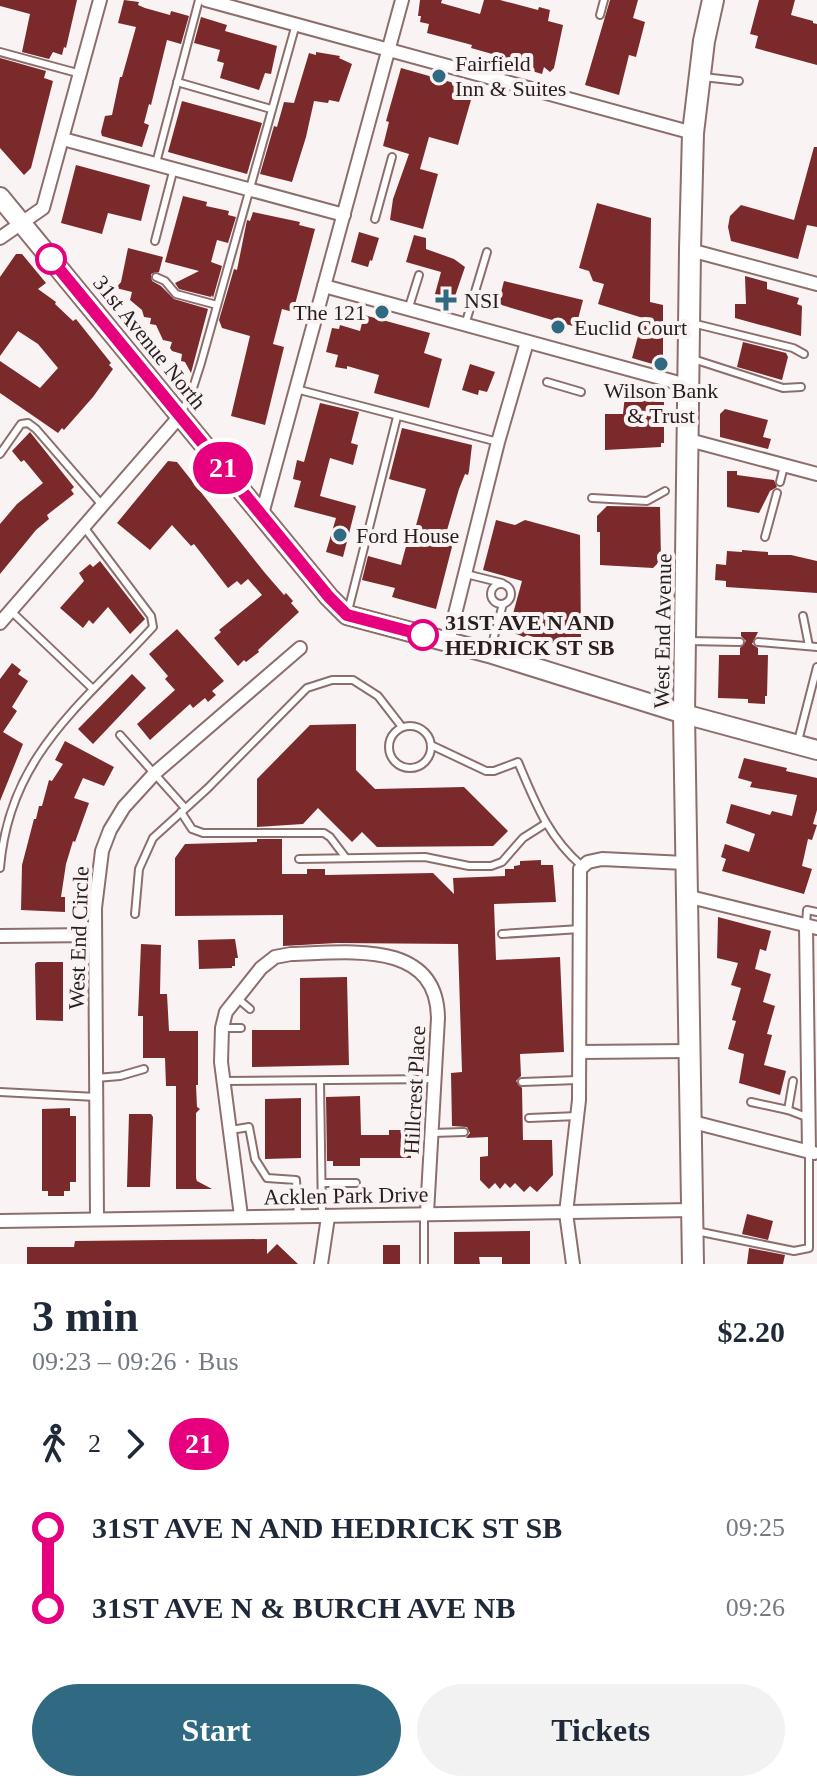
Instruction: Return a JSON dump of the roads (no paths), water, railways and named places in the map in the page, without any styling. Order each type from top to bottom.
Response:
[{"type":"main road","name":"West End Avenue","points":[[693,1264],[684,714],[690,250],[693,133],[713,0]]},
{"type":"main road","name":"31st Avenue North","points":[[0,197],[347,615]]},
{"type":"main road","points":[[347,615],[489,653],[684,714],[817,750]]},
{"type":"street","points":[[0,238],[20,221],[43,208],[100,0]]},
{"type":"street","points":[[206,0],[693,133]]},
{"type":"street","points":[[262,514],[402,0]]},
{"type":"street","points":[[63,139],[344,215]]},
{"type":"street","points":[[690,250],[817,284]]},
{"type":"street","points":[[324,286],[690,386]]},
{"type":"street","points":[[448,642],[498,442],[527,342]]},
{"type":"street","points":[[0,623],[180,416]]},
{"type":"street","points":[[689,440],[817,474]]},
{"type":"street","name":"West End Circle","points":[[97,1218],[94,935],[99,865],[106,840],[124,807],[155,773],[300,648]]},
{"type":"street","points":[[573,1264],[566,1213],[580,1079],[579,883],[582,866],[602,859],[685,863]]},
{"type":"street","points":[[686,896],[812,926],[809,1118],[813,1153],[689,1121]]},
{"type":"street","points":[[0,936],[94,935]]},
{"type":"street","name":"Hillcrest Place","points":[[241,1216],[224,1081],[222,1028],[226,1012],[236,997],[261,968],[283,954],[370,953],[398,958],[418,971],[436,1000],[435,1079],[426,1213]]},
{"type":"street","points":[[580,1052],[690,1051]]},
{"type":"street","name":"Acklen Park Drive","points":[[0,1221],[426,1213],[566,1213],[692,1220]]},
{"type":"street","points":[[321,1264],[325,1217]]},
{"type":"lane","points":[[156,163],[199,0]]},
{"type":"lane","points":[[600,15],[604,0]]},
{"type":"lane","points":[[180,416],[191,394],[296,24]]},
{"type":"lane","points":[[0,52],[81,74]]},
{"type":"lane","points":[[699,77],[739,81]]},
{"type":"lane","points":[[177,82],[271,109]]},
{"type":"lane","points":[[375,219],[392,157]]},
{"type":"lane","points":[[155,241],[174,168]]},
{"type":"lane","points":[[465,325],[487,252]]},
{"type":"lane","points":[[408,310],[419,275]]},
{"type":"lane","points":[[156,277],[165,281],[176,294],[217,305]]},
{"type":"lane","points":[[689,322],[793,348],[804,354]]},
{"type":"lane","points":[[690,358],[783,388],[801,387]]},
{"type":"lane","points":[[547,382],[581,392]]},
{"type":"lane","points":[[296,389],[498,442]]},
{"type":"lane","points":[[347,615],[397,417]]},
{"type":"lane","points":[[0,454],[21,424],[28,423],[102,505]]},
{"type":"lane","points":[[780,482],[784,465]]},
{"type":"lane","points":[[592,498],[647,501],[665,491]]},
{"type":"lane","points":[[765,537],[777,493]]},
{"type":"lane","points":[[0,868],[11,813],[33,762],[49,738],[150,631],[154,623],[84,526]]},
{"type":"lane","points":[[466,574],[505,584],[510,588],[512,595],[503,604],[494,601],[491,593],[496,585],[505,584]]},
{"type":"lane","points":[[489,653],[503,604]]},
{"type":"lane","points":[[11,611],[93,689]]},
{"type":"lane","points":[[803,616],[809,646]]},
{"type":"lane","points":[[686,641],[740,642]]},
{"type":"lane","points":[[758,642],[817,647]]},
{"type":"lane","points":[[797,745],[817,667]]},
{"type":"lane","points":[[135,914],[139,869],[147,848],[159,830],[263,733],[299,694],[317,684],[342,679],[363,684],[378,696],[402,727]]},
{"type":"lane","points":[[402,727],[423,729],[431,745],[430,755],[415,768],[401,766],[391,757],[391,736],[402,727]]},
{"type":"lane","points":[[120,735],[155,773],[183,810],[192,829],[203,833],[324,833],[346,858]]},
{"type":"lane","points":[[431,745],[486,771],[518,762],[545,824],[562,848],[582,866]]},
{"type":"lane","points":[[299,859],[425,857],[469,866],[491,866],[502,862],[523,838],[545,824]]},
{"type":"lane","points":[[812,926],[807,910],[817,912]]},
{"type":"lane","points":[[502,934],[580,929]]},
{"type":"lane","points":[[236,997],[250,1009]]},
{"type":"lane","points":[[222,1028],[241,1028]]},
{"type":"lane","points":[[96,1078],[120,1076],[144,1069]]},
{"type":"lane","points":[[224,1081],[435,1079]]},
{"type":"lane","points":[[522,1082],[580,1079]]},
{"type":"lane","points":[[320,1081],[325,1217]]},
{"type":"lane","points":[[788,1110],[793,1081]]},
{"type":"lane","points":[[0,1092],[96,1097]]},
{"type":"lane","points":[[751,1102],[809,1118]]},
{"type":"lane","points":[[529,1118],[578,1116]]},
{"type":"lane","points":[[231,1130],[249,1127],[255,1159],[267,1178],[296,1180],[298,1217]]},
{"type":"lane","points":[[432,1133],[464,1132]]},
{"type":"lane","points":[[692,1220],[794,1251],[809,1248],[813,1153]]},
{"type":"lane","points":[[322,1183],[356,1183]]},
{"type":"lane","points":[[424,1264],[426,1213]]},
{"type":"place","name":"Fairfield Inn & Suites","points":[[439,76]]},
{"type":"place","name":"NSI","points":[[446,300]]},
{"type":"place","name":"The 121","points":[[382,312]]},
{"type":"place","name":"Euclid Court","points":[[558,327]]},
{"type":"place","name":"Wilson Bank & Trust","points":[[661,364]]},
{"type":"place","name":"Ford House","points":[[340,535]]},
{"type":"place","name":"31ST AVE N AND HEDRICK ST SB","points":[[423,635]]}]
